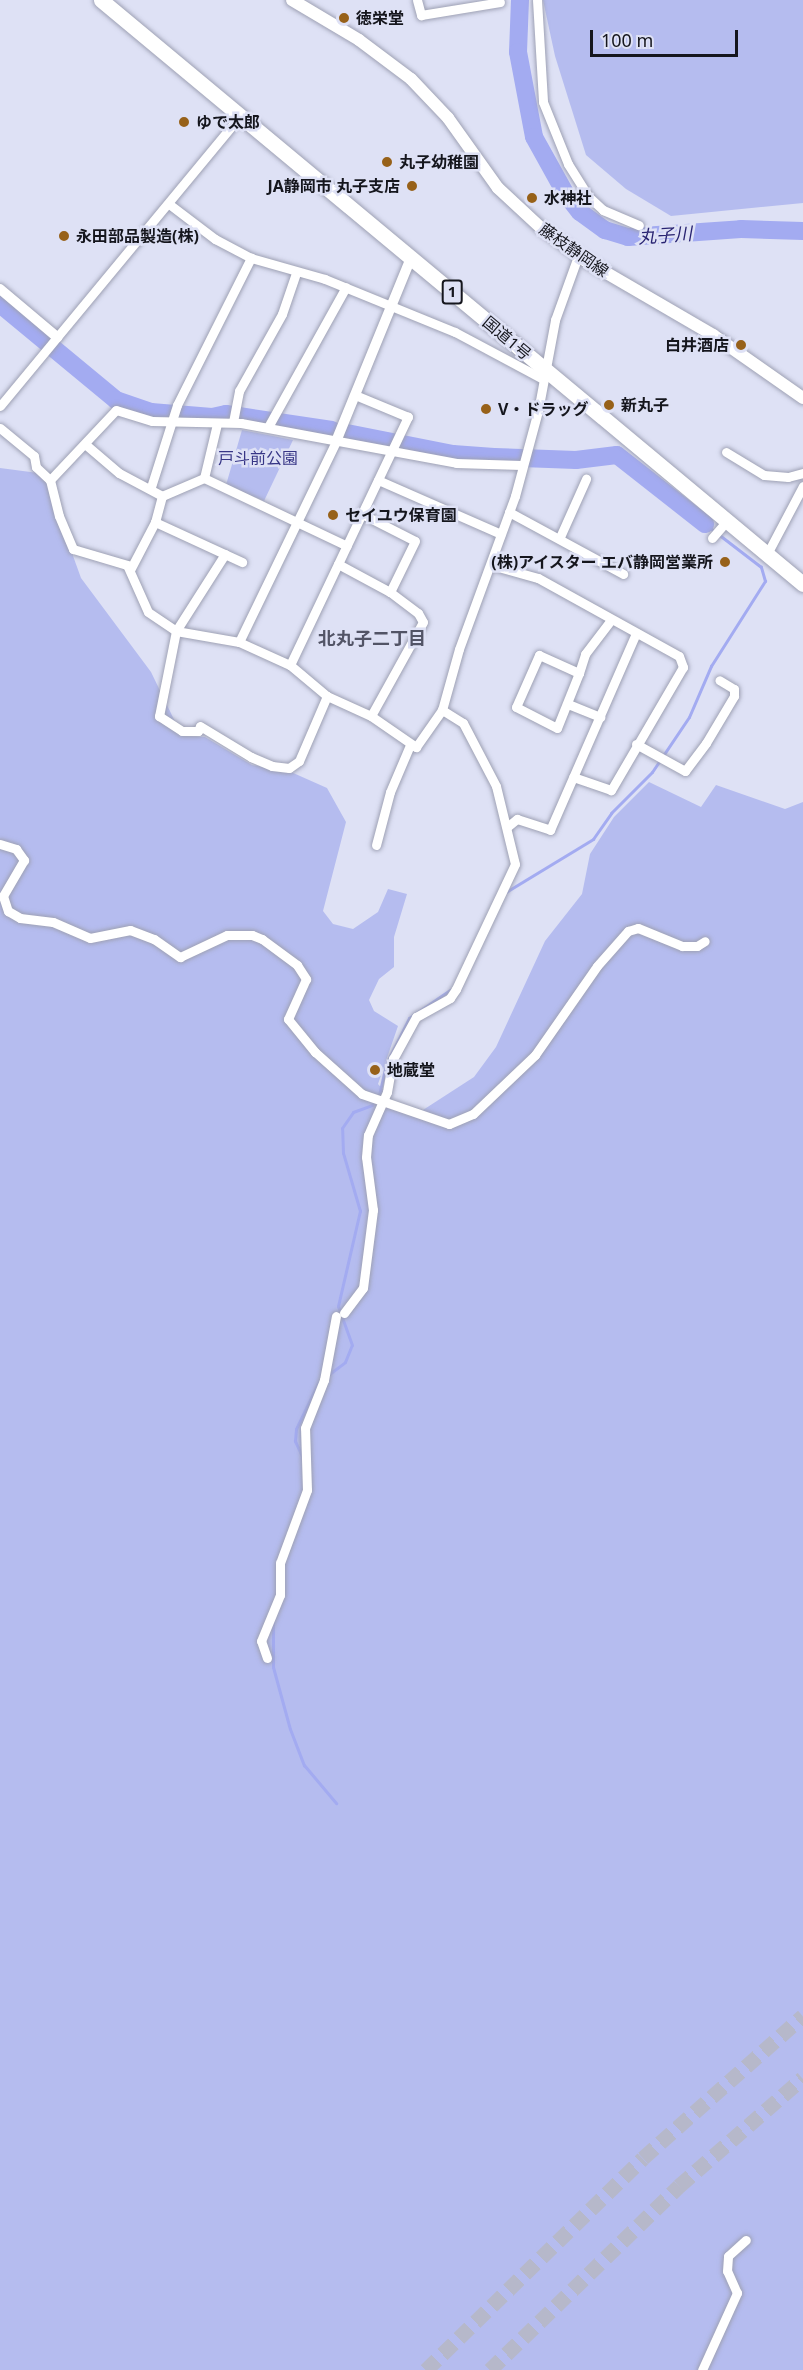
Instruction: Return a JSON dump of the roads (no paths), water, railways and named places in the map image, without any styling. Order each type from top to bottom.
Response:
[{"type":"highway","name":"国道1号","points":[[101,0],[411,258],[544,374],[724,524],[767,554],[803,584]]},
{"type":"main road","name":"藤枝静岡線","points":[[292,0],[358,40],[411,79],[448,118],[510,201],[578,256],[678,312],[803,398]]},
{"type":"street","points":[[417,0],[421,15],[500,2]]},
{"type":"street","points":[[537,0],[543,102],[568,164],[588,196],[603,210],[639,225]]},
{"type":"street","points":[[0,406],[240,116]]},
{"type":"street","points":[[169,204],[215,239],[251,258],[346,287],[455,332],[544,374]]},
{"type":"street","points":[[0,428],[34,456],[36,467],[50,480],[59,516],[73,549],[116,560],[130,570],[148,612],[176,631],[239,642],[290,665],[327,696],[371,716],[416,747],[442,710],[459,649],[509,512],[544,374],[555,320],[578,256]]},
{"type":"street","points":[[150,487],[176,410],[251,258]]},
{"type":"street","points":[[239,642],[337,439],[411,258]]},
{"type":"street","points":[[233,422],[239,391],[282,314],[296,273]]},
{"type":"street","points":[[268,427],[346,287]]},
{"type":"street","points":[[0,289],[55,340]]},
{"type":"street","points":[[290,665],[408,417],[355,395]]},
{"type":"street","points":[[50,480],[116,410],[152,421],[217,424],[233,422],[337,439],[394,445],[456,463],[523,460]]},
{"type":"street","points":[[204,478],[217,424]]},
{"type":"street","points":[[85,444],[126,478],[150,487],[162,496]]},
{"type":"street","points":[[726,452],[764,474],[788,477],[803,473]]},
{"type":"street","points":[[162,496],[204,478],[347,546]]},
{"type":"street","points":[[560,537],[586,479]]},
{"type":"street","points":[[378,480],[501,534]]},
{"type":"street","points":[[767,554],[803,486]]},
{"type":"street","points":[[130,570],[155,522],[162,496]]},
{"type":"street","points":[[509,512],[560,537],[623,574]]},
{"type":"street","points":[[362,514],[415,541],[390,592]]},
{"type":"street","points":[[155,522],[242,562]]},
{"type":"street","points":[[712,538],[724,524]]},
{"type":"street","points":[[225,554],[176,631],[159,716],[182,731],[198,731],[200,726],[250,757],[272,766],[290,768],[299,761],[327,696]]},
{"type":"street","points":[[338,564],[390,592],[418,614],[422,626],[371,716]]},
{"type":"street","points":[[491,565],[538,578],[679,656],[683,668],[636,744],[611,790],[573,777]]},
{"type":"street","points":[[579,673],[539,655],[516,707],[557,728],[568,704],[579,673],[585,654],[611,620]]},
{"type":"street","points":[[507,827],[517,819],[550,830],[636,633]]},
{"type":"street","points":[[636,744],[685,771],[706,743],[734,696],[734,689],[718,680]]},
{"type":"street","points":[[568,704],[600,717]]},
{"type":"street","points":[[267,1658],[261,1641],[264,1628],[276,1608],[280,1563],[310,1478],[304,1428],[324,1380],[340,1314],[363,1288],[373,1210],[368,1135],[383,1101],[390,1066],[410,1026],[421,1011],[450,998],[456,989],[510,879],[515,864],[496,786],[463,723],[442,710]]},
{"type":"street","points":[[376,845],[390,792],[410,745]]},
{"type":"street","points":[[0,844],[16,849],[24,860],[3,896],[8,911],[20,918],[53,922],[90,938],[130,930],[154,939],[180,957],[227,935],[252,935],[262,939],[297,965],[306,979],[288,1012],[291,1028],[354,1089],[437,1122],[460,1121],[487,1102],[546,1043],[597,966],[628,931],[638,928],[682,946],[697,946],[705,941]]},
{"type":"street","points":[[702,2370],[737,2293],[727,2271],[728,2256],[746,2240]]},
{"type":"waterway","name":"丸子川","points":[[520,0],[518,52],[534,137],[565,193],[580,212],[605,230],[628,237],[741,229],[803,231]]},
{"type":"waterway","points":[[0,304],[116,400],[151,412],[212,417],[226,414],[332,430]]},
{"type":"waterway","points":[[347,433],[453,454],[576,460],[617,455],[705,524]]},
{"type":"waterway","points":[[506,892],[593,839],[611,813],[652,772],[689,717],[711,666],[765,581],[761,567],[705,524]]},
{"type":"waterway","points":[[328,1375],[345,1362],[352,1345],[338,1306],[360,1211],[343,1153],[342,1128],[353,1112],[372,1105],[379,1095],[386,1064],[409,1018],[450,990]]},
{"type":"waterway","points":[[302,1456],[295,1441],[296,1429],[318,1383]]},
{"type":"waterway","points":[[273,1622],[273,1667],[290,1729],[304,1765],[336,1803]]},
{"type":"tunnel","points":[[426,2370],[643,2158],[803,2016]]},
{"type":"tunnel","points":[[490,2370],[679,2186],[803,2078]]},
{"type":"place","name":"徳栄堂","points":[[344,18]]},
{"type":"place","name":"ゆで太郎","points":[[184,122]]},
{"type":"place","name":"丸子幼稚園","points":[[387,162]]},
{"type":"place","name":"JA静岡市 丸子支店","points":[[412,186]]},
{"type":"place","name":"水神社","points":[[532,198]]},
{"type":"place","name":"永田部品製造(株)","points":[[64,236]]},
{"type":"place","name":"白井酒店","points":[[741,345]]},
{"type":"place","name":"新丸子","points":[[609,405]]},
{"type":"place","name":"V・ドラッグ","points":[[486,409]]},
{"type":"place","name":"セイユウ保育園","points":[[333,515]]},
{"type":"place","name":"(株)アイスター エバ静岡営業所","points":[[725,562]]},
{"type":"place","name":"地蔵堂","points":[[375,1070]]},
{"type":"district","name":"北丸子二丁目","points":[[372,638]]},
{"type":"park label","name":"戸斗前公園","points":[[258,458]]}]
